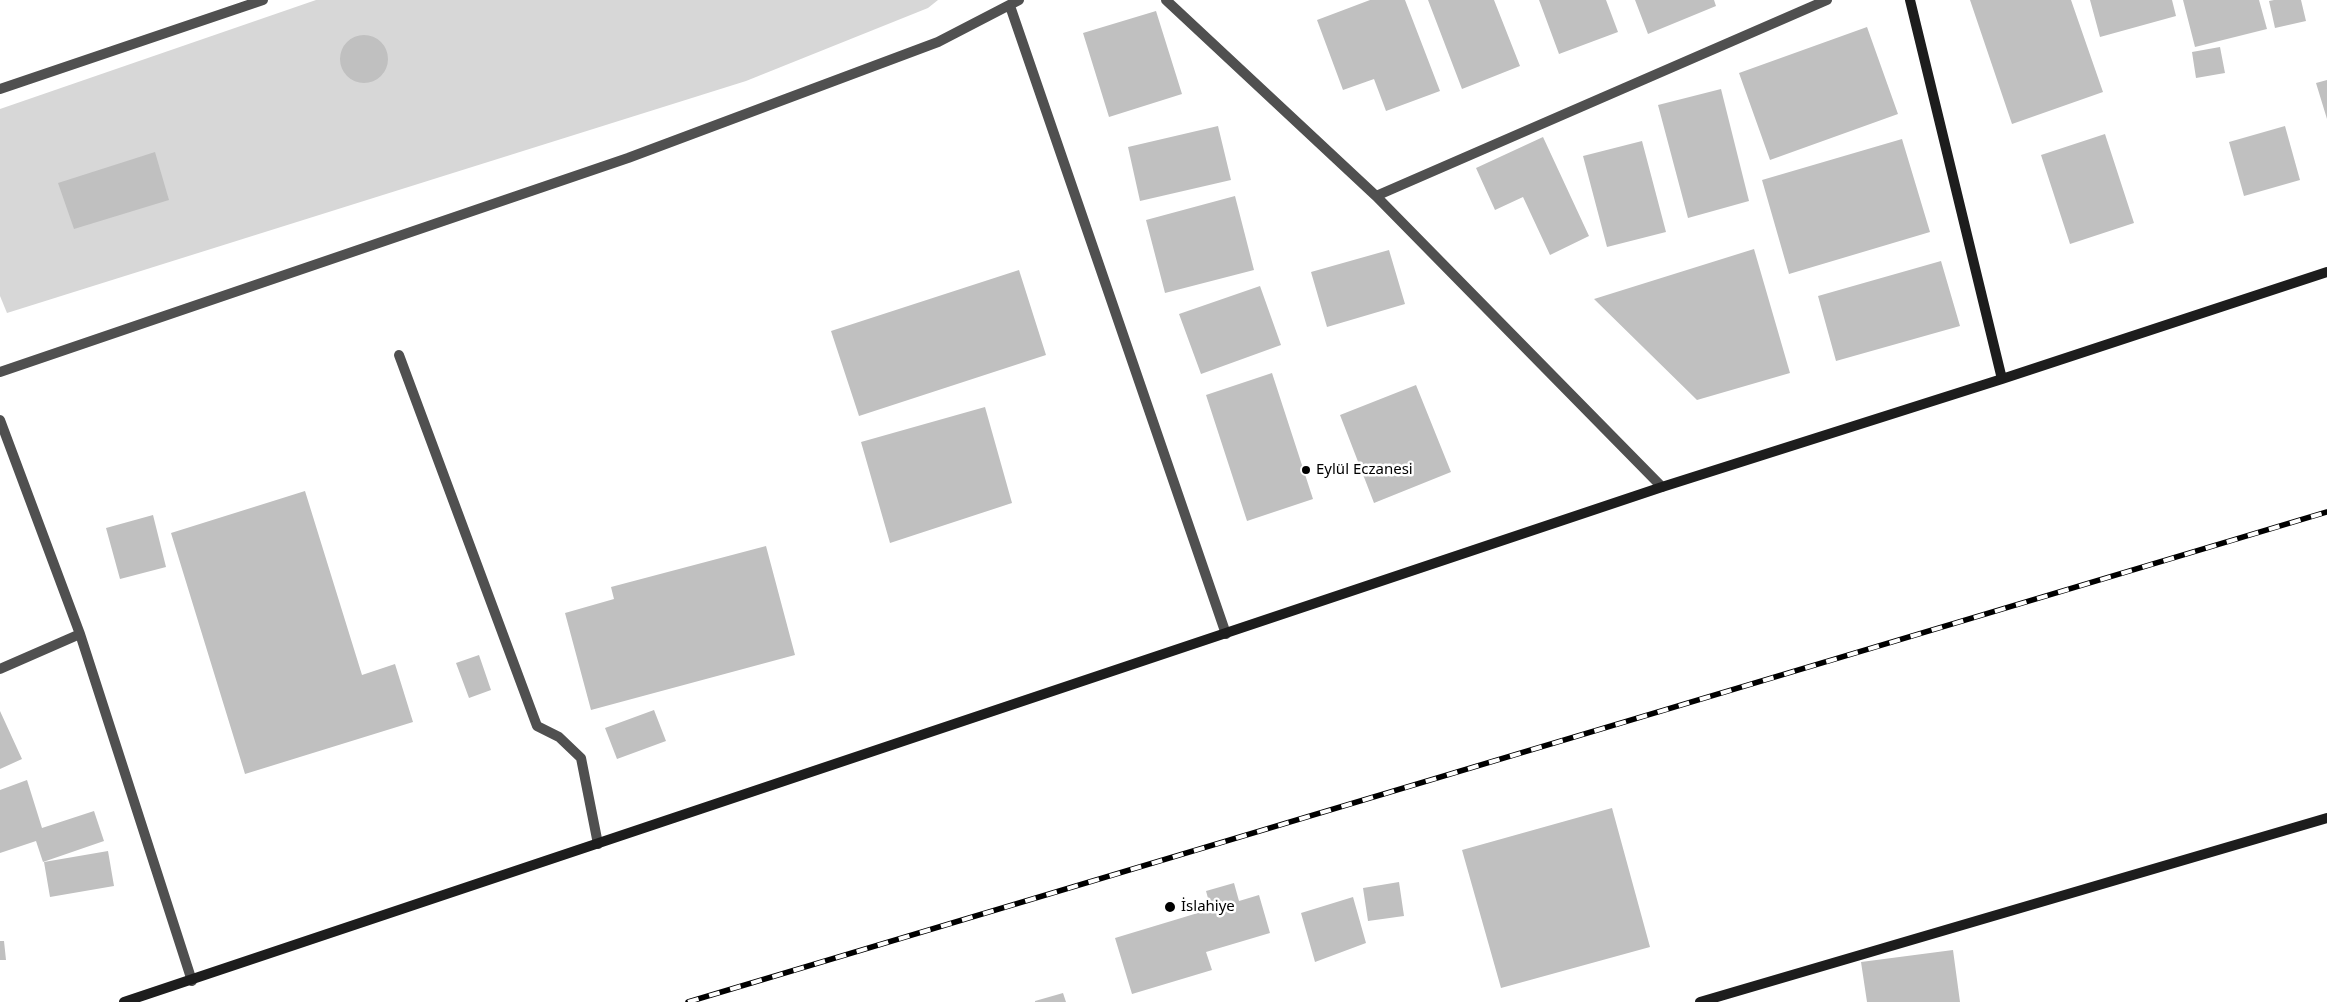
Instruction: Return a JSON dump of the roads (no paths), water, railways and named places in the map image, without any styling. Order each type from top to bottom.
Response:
[{"type":"street","points":[[0,89],[263,0]]},
{"type":"street","points":[[1166,0],[1376,196],[1662,487]]},
{"type":"street","points":[[1376,196],[1827,0]]},
{"type":"street","points":[[1910,0],[2002,380]]},
{"type":"street","points":[[0,372],[628,158],[938,42],[1014,3],[1226,634]]},
{"type":"street","points":[[124,1002],[192,981],[1662,487],[2002,380],[2327,272]]},
{"type":"street","points":[[399,355],[538,726],[559,737],[582,758],[598,844]]},
{"type":"street","points":[[0,420],[80,634],[192,981]]},
{"type":"street","points":[[0,669],[80,634]]},
{"type":"street","points":[[1700,1002],[2327,818]]},
{"type":"railway","points":[[688,1002],[2327,512]]},
{"type":"place","name":"Eylül Eczanesi","points":[[1306,470]]},
{"type":"place","name":"İslahiye","points":[[1170,907]]}]
